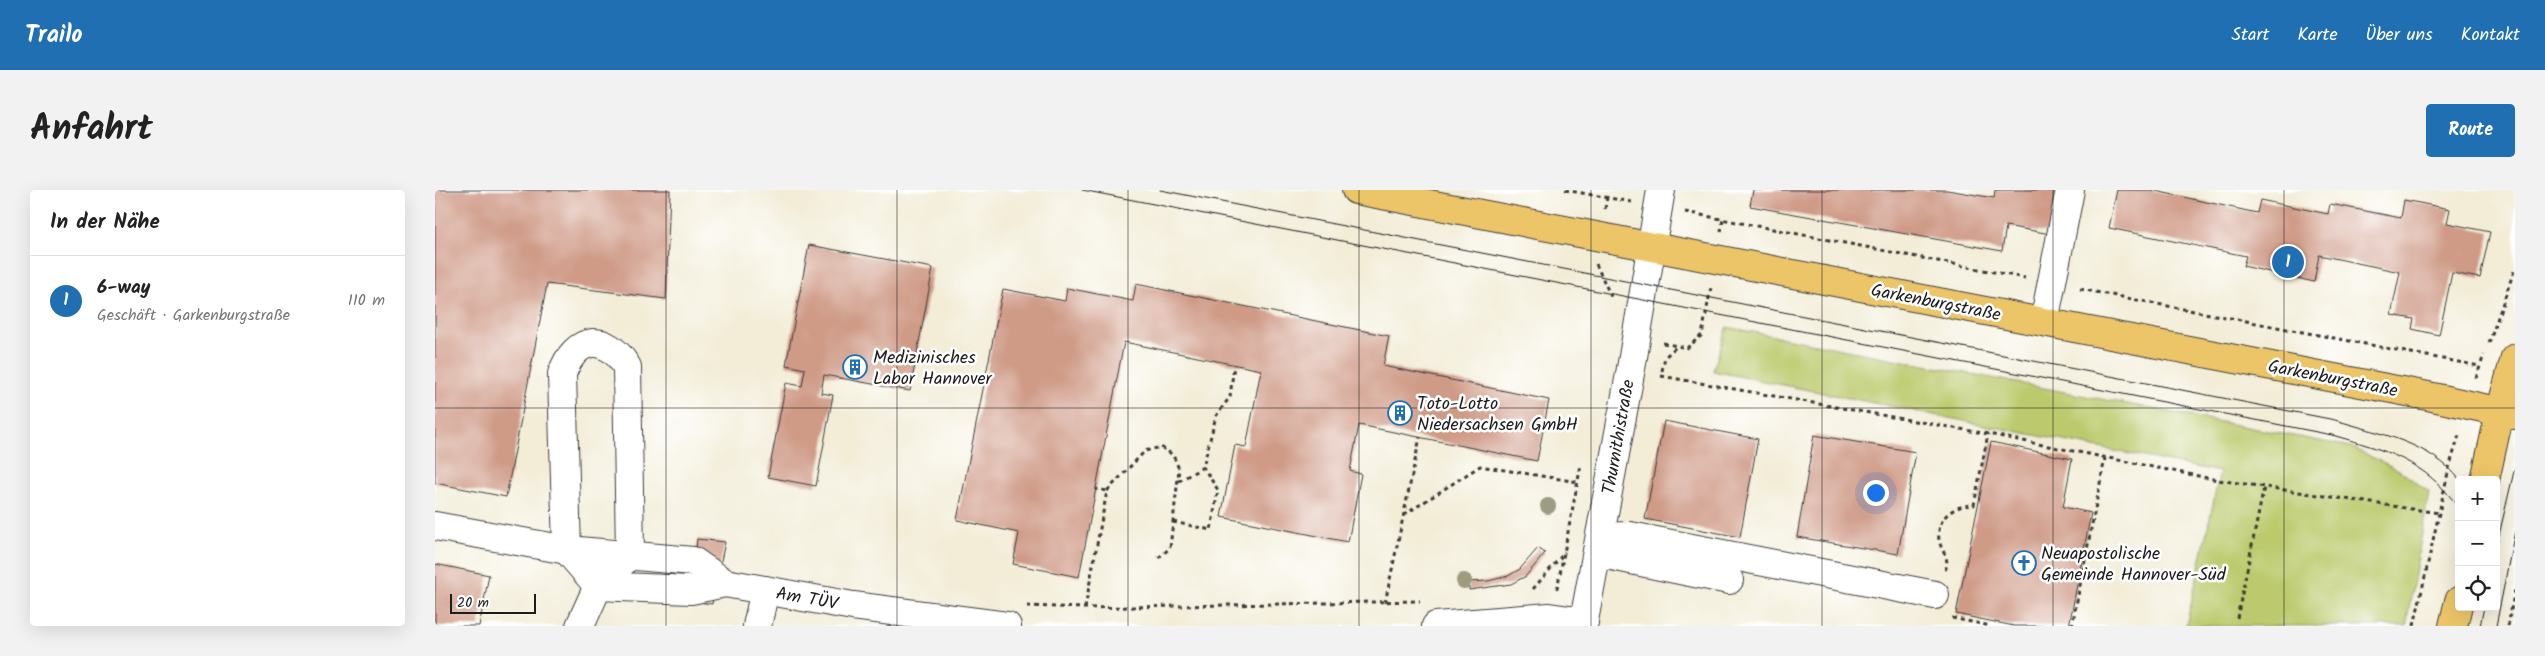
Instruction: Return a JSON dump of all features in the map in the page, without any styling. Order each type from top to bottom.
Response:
[{"type":"main road","name":"Garkenburgstraße","points":[[1356,190],[2044,322],[2507,414]]},
{"type":"main road","points":[[2486,476],[2507,414],[2515,358]]},
{"type":"main road","points":[[2453,626],[2457,611]]},
{"type":"street","name":"Thurnithistraße","points":[[1583,624],[1661,190]]},
{"type":"street","points":[[2044,322],[2070,190]]},
{"type":"street","points":[[580,626],[598,586],[630,555],[627,367],[618,352],[602,343],[585,344],[568,356],[562,374],[567,550],[598,586],[691,590],[725,583]]},
{"type":"street","points":[[435,526],[567,550],[693,560],[725,583]]},
{"type":"street","points":[[1598,545],[1630,536],[1935,595]]},
{"type":"street","points":[[1598,545],[1729,580]]},
{"type":"street","name":"Am TÜV","points":[[725,583],[853,606],[1015,616]]},
{"type":"street","points":[[757,626],[765,590]]},
{"type":"street","points":[[1436,626],[1549,617],[1583,624]]},
{"type":"path","points":[[1676,346],[1687,348],[1702,336],[1723,219]]},
{"type":"path","points":[[2414,626],[2449,468],[2479,366],[2515,268]]},
{"type":"path","points":[[1178,481],[1203,467],[1216,416],[1230,397],[1234,365]]},
{"type":"path","points":[[1661,376],[1988,434],[2105,458],[2264,487],[2439,513]]},
{"type":"path","points":[[1988,434],[1974,506],[1962,505],[1953,509],[1945,516],[1940,527],[1939,539],[1946,557],[1947,567],[1935,595],[1936,607],[1951,618],[1991,626]]},
{"type":"path","points":[[1385,603],[1420,437]]},
{"type":"path","points":[[1085,608],[1107,492],[1145,451],[1161,447],[1173,455],[1179,468],[1170,548],[1157,559]]},
{"type":"path","points":[[2072,626],[2105,458]]},
{"type":"path","points":[[1404,515],[1480,466],[1578,482]]},
{"type":"path","points":[[1173,522],[1211,530],[1218,490],[1203,467]]},
{"type":"path","points":[[2237,618],[2264,487]]},
{"type":"path","points":[[1096,490],[1107,492]]},
{"type":"path","points":[[1526,591],[1535,589],[1565,552]]},
{"type":"path","points":[[2508,626],[2515,589]]},
{"type":"path","points":[[1015,616],[1085,608],[1425,601]]},
{"type":"green space","points":[[1727,327],[2351,447],[2399,470],[2429,492],[2406,626],[2186,626],[2220,472],[1713,371]]},
{"type":"building","points":[[435,190],[670,190],[666,299],[547,284],[506,497],[435,483]]},
{"type":"building","points":[[1753,190],[1947,190],[1994,198],[1995,190],[2064,190],[2056,235],[2006,226],[2002,251],[1750,206]]},
{"type":"building","points":[[2117,190],[2151,190],[2257,213],[2260,200],[2328,214],[2330,204],[2401,218],[2404,200],[2450,209],[2447,223],[2490,232],[2480,278],[2452,273],[2439,335],[2412,329],[2414,319],[2391,315],[2400,272],[2319,255],[2314,282],[2243,266],[2246,256],[2109,228]]},
{"type":"building","name":"Medizinisches Labor Hannover","points":[[809,245],[933,268],[910,391],[824,375],[821,393],[833,395],[816,486],[768,477],[786,383],[802,386],[805,369],[786,365]]},
{"type":"building","points":[[1136,284],[1389,336],[1383,366],[1549,400],[1537,461],[1359,425],[1350,471],[1361,474],[1348,542],[1221,517],[1235,445],[1246,447],[1261,370],[1124,342],[1079,577],[1013,564],[1019,533],[957,520],[1003,289],[1065,301],[1067,288],[1133,301]]},
{"type":"building","points":[[1664,421],[1758,439],[1740,537],[1645,519]]},
{"type":"building","points":[[1814,435],[1916,452],[1898,554],[1797,537]]},
{"type":"building","name":"Neuapostolische Gemeinde Hannover-Süd","points":[[1991,442],[2072,459],[2063,507],[2091,513],[2069,626],[2014,626],[1956,614]]},
{"type":"building","points":[[697,539],[725,542],[712,604],[691,601]]},
{"type":"building","points":[[1538,548],[1545,553],[1526,576],[1511,584],[1469,590],[1469,582],[1488,581],[1508,576],[1520,569]]},
{"type":"building","points":[[435,564],[489,575],[479,626],[435,626]]},
{"type":"tram line","points":[[1082,190],[2332,435],[2387,452],[2403,459],[2432,478],[2455,503]]},
{"type":"tram line","points":[[1160,190],[2335,420],[2386,435],[2419,448],[2448,467],[2456,476]]},
{"type":"tram line","points":[[2500,531],[2515,467]]},
{"type":"tram line","points":[[2496,626],[2515,531]]},
{"type":"tram line","points":[[2480,626],[2483,611]]},
{"type":"place","name":"6-way","points":[[2288,262]]},
{"type":"place","name":"Medizinisches Labor Hannover","points":[[855,367]]},
{"type":"place","name":"Toto-Lotto Niedersachsen GmbH","points":[[1400,413]]},
{"type":"place","name":"Neuapostolische Gemeinde Hannover-Süd","points":[[2024,563]]}]
